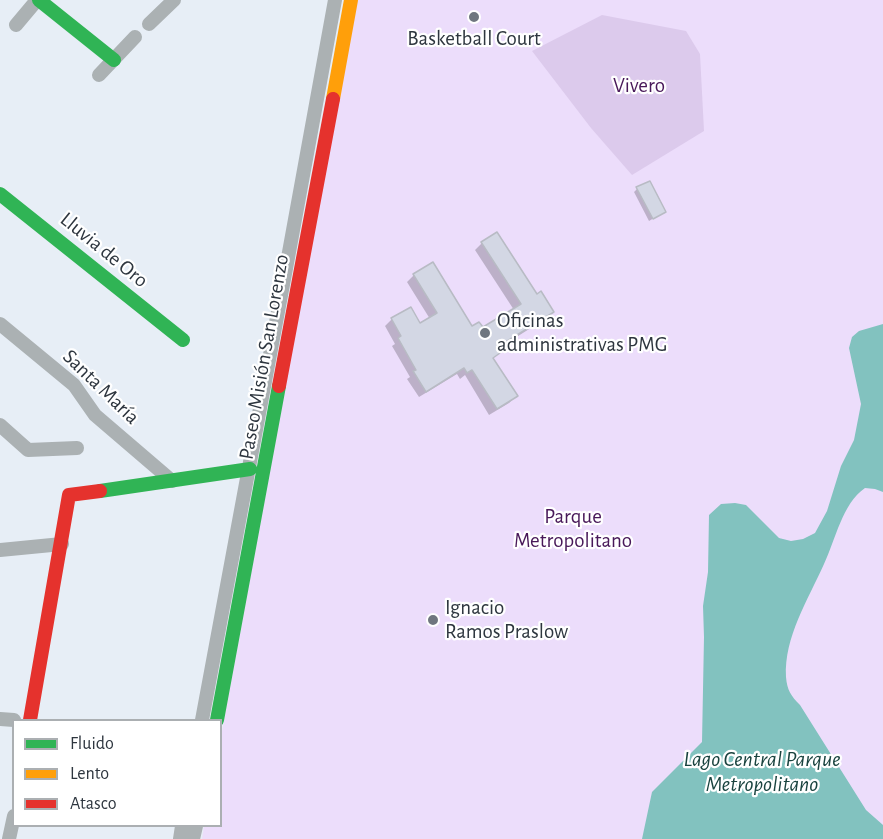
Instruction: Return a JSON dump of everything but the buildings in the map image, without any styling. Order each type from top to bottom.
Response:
[{"type":"street","points":[[16,25],[38,0],[114,60]]},
{"type":"street","points":[[149,24],[174,0]]},
{"type":"street","name":"Paseo Misión San Lorenzo","points":[[202,719],[335,0]]},
{"type":"street","name":"Paseo Misión San Lorenzo","points":[[217,719],[351,0]]},
{"type":"street","points":[[99,75],[135,38]]},
{"type":"street","name":"Lluvia de Oro","points":[[0,194],[183,340]]},
{"type":"street","name":"Santa María","points":[[0,324],[74,385],[95,415],[172,481]]},
{"type":"street","points":[[0,425],[28,450],[77,448]]},
{"type":"street","points":[[30,719],[69,495],[250,469]]},
{"type":"street","points":[[0,550],[62,544]]},
{"type":"green space","name":"Parque Metropolitano","points":[[356,0],[883,0],[883,839],[202,839],[204,827],[222,827],[222,732]]},
{"type":"green space","name":"Vivero","points":[[602,15],[686,31],[700,54],[704,131],[632,175],[591,128],[532,51]]},
{"type":"water","name":"Lago Central Parque Metropolitano","points":[[883,324],[883,492],[865,488],[845,512],[793,633],[786,662],[786,677],[787,686],[794,699],[866,810],[883,825],[883,839],[642,839],[652,792],[702,742],[703,606],[708,572],[709,515],[721,504],[735,503],[746,505],[779,538],[791,541],[803,539],[815,533],[827,511],[841,466],[854,440],[861,404],[849,348],[852,337],[859,331]]},
{"type":"traffic: fast","points":[[39,0],[114,60]]},
{"type":"traffic: fast","points":[[0,194],[183,340]]},
{"type":"traffic: fast","points":[[217,719],[279,386]]},
{"type":"traffic: fast","points":[[100,491],[250,469]]},
{"type":"traffic: slow","points":[[333,99],[351,0]]},
{"type":"traffic: jam","points":[[279,386],[333,99]]},
{"type":"traffic: jam","points":[[30,719],[69,495],[100,491]]},
{"type":"place","name":"Basketball Court","points":[[474,17]]},
{"type":"place","name":"Oficinas administrativas PMG","points":[[485,333]]},
{"type":"place","name":"Ignacio Ramos Praslow","points":[[433,620]]}]
